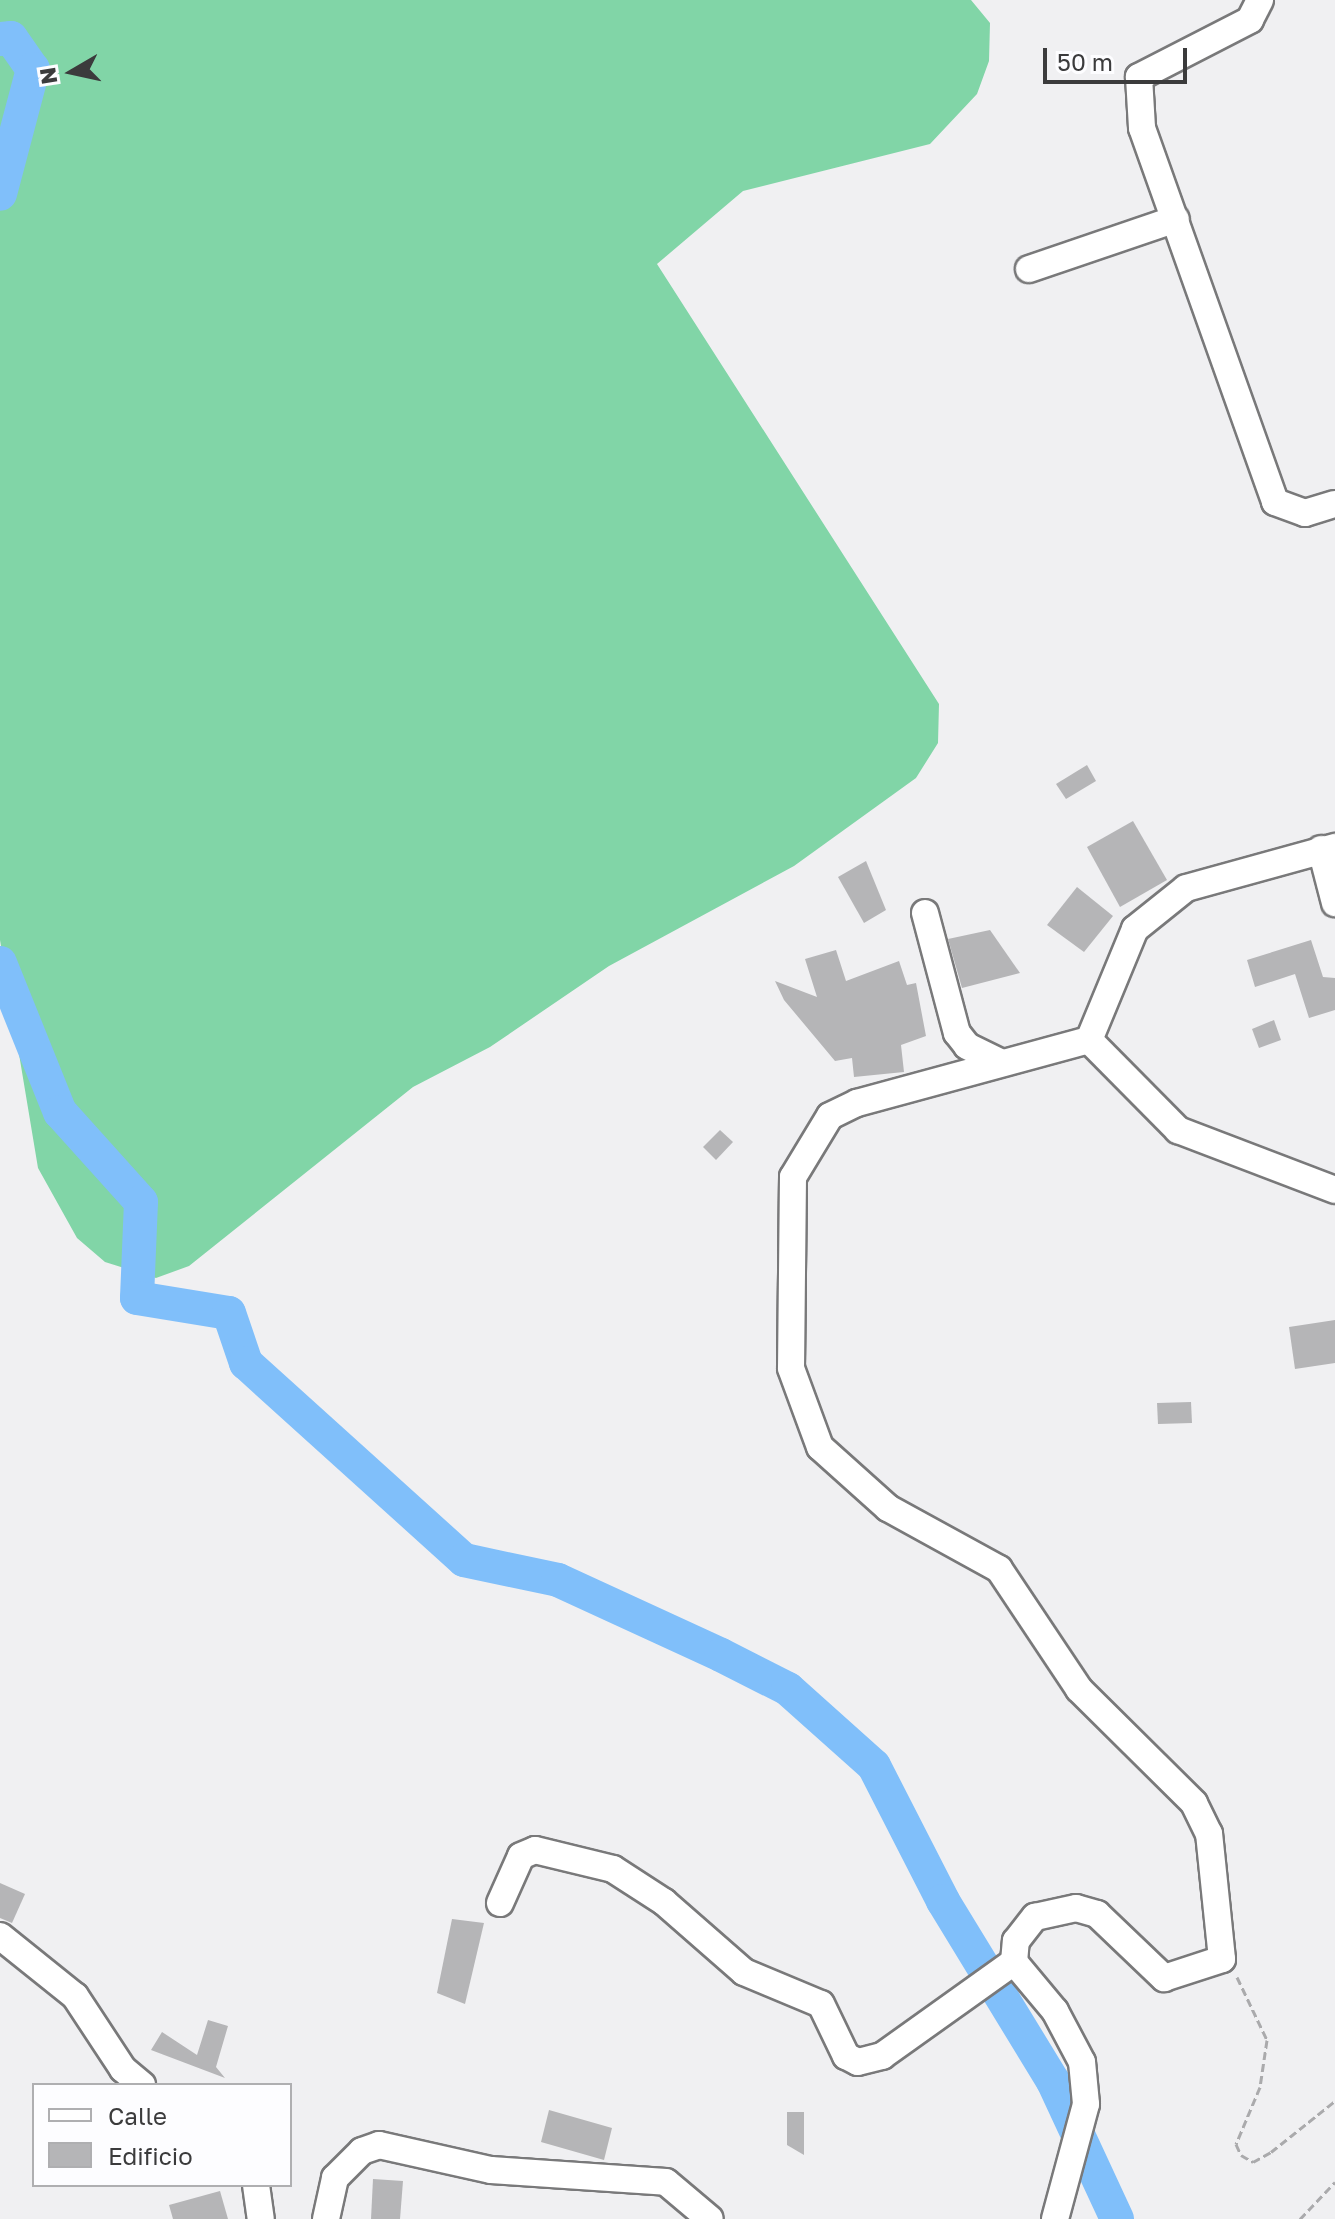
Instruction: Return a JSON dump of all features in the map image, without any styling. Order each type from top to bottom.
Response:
[{"type":"street","points":[[1260,0],[1250,20],[1139,77],[1142,128],[1275,502],[1305,513],[1335,504]]},
{"type":"street","points":[[1029,269],[1176,219]]},
{"type":"street","points":[[1089,1040],[1135,929],[1186,888],[1328,848],[1335,903]]},
{"type":"street","points":[[925,913],[957,1033],[967,1046],[1000,1062]]},
{"type":"street","points":[[1055,2219],[1086,2104],[1082,2062],[1055,2011],[1014,1962],[1016,1941],[1035,1917],[1076,1908],[1119,1931],[1150,1970],[1175,1976],[1217,1961],[1209,1834],[1194,1803],[1110,1728],[999,1569],[888,1508],[820,1447],[791,1368],[793,1177],[812,1138],[830,1116],[857,1103],[1089,1040]]},
{"type":"street","points":[[1089,1040],[1178,1130],[1335,1190]]},
{"type":"street","points":[[500,1903],[521,1856],[535,1850],[613,1869],[664,1902],[744,1972],[821,2004],[846,2056],[858,2062],[882,2056],[1014,1962]]},
{"type":"street","points":[[0,1936],[75,1996],[123,2069],[140,2083]]},
{"type":"street","points":[[326,2219],[335,2178],[362,2151],[379,2145],[491,2170],[666,2182],[710,2219]]},
{"type":"street","points":[[256,2187],[261,2219]]},
{"type":"path","points":[[1217,1961],[1243,1983],[1267,2040],[1260,2087],[1236,2144],[1241,2155],[1253,2162],[1271,2152],[1335,2101]]},
{"type":"path","points":[[1300,2219],[1335,2182]]},
{"type":"green space","points":[[0,0],[971,0],[990,23],[989,61],[977,94],[930,144],[743,191],[657,264],[939,704],[938,743],[916,778],[794,866],[609,966],[490,1047],[413,1087],[189,1266],[156,1278],[105,1262],[77,1238],[38,1168],[0,940]]},
{"type":"building","points":[[1087,765],[1096,781],[1066,799],[1056,784]]},
{"type":"building","points":[[1133,821],[1167,880],[1120,907],[1087,847]]},
{"type":"building","points":[[866,861],[886,910],[864,923],[838,877]]},
{"type":"building","points":[[1077,887],[1113,916],[1084,952],[1047,925]]},
{"type":"building","points":[[990,930],[1020,973],[962,988],[948,939]]},
{"type":"building","points":[[1311,940],[1323,977],[1335,978],[1335,1010],[1309,1018],[1295,974],[1255,987],[1247,960]]},
{"type":"building","points":[[836,950],[846,981],[899,961],[907,985],[916,983],[926,1036],[901,1045],[904,1072],[854,1077],[852,1058],[835,1061],[784,1000],[775,981],[817,997],[805,959]]},
{"type":"building","points":[[1274,1020],[1281,1040],[1259,1048],[1252,1029]]},
{"type":"building","points":[[720,1130],[733,1142],[716,1160],[703,1147]]},
{"type":"building","points":[[1335,1320],[1335,1363],[1295,1369],[1289,1327]]},
{"type":"building","points":[[1191,1402],[1192,1423],[1158,1424],[1157,1403]]},
{"type":"building","points":[[0,1883],[25,1894],[12,1923],[0,1918]]},
{"type":"building","points":[[452,1919],[484,1923],[465,2004],[437,1993]]},
{"type":"building","points":[[208,2020],[228,2026],[216,2067],[225,2078],[151,2050],[162,2032],[197,2055]]},
{"type":"building","points":[[549,2110],[612,2128],[604,2160],[541,2142]]},
{"type":"building","points":[[787,2112],[804,2112],[804,2155],[787,2145]]},
{"type":"building","points":[[373,2179],[403,2181],[400,2219],[371,2219]]},
{"type":"building","points":[[220,2191],[228,2219],[173,2219],[169,2205]]},
{"type":"waterway","points":[[0,39],[11,38],[33,69],[0,194]]},
{"type":"waterway","points":[[0,963],[60,1112],[141,1202],[137,1298],[229,1313],[246,1363],[464,1560],[558,1580],[721,1655],[788,1689],[874,1766],[943,1901],[1053,2081],[1117,2219]]}]
